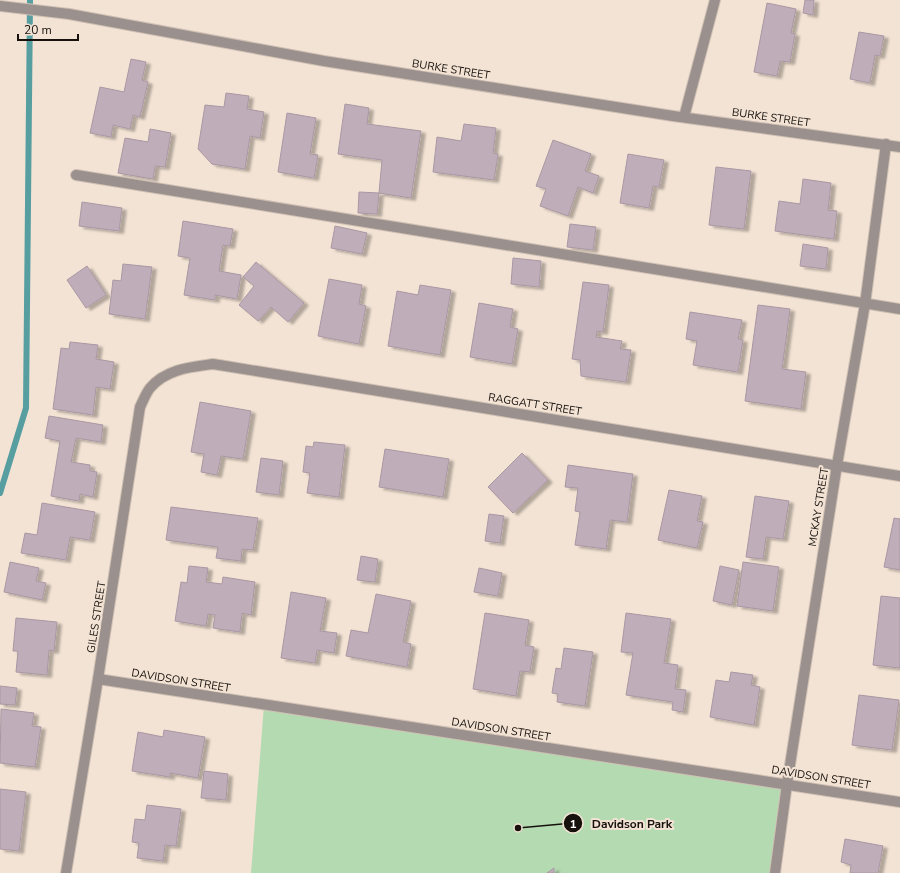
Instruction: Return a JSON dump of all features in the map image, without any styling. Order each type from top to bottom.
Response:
[{"type":"street","points":[[684,117],[715,0]]},
{"type":"street","name":"BURKE STREET","points":[[2,6],[69,14],[324,61],[684,117],[900,146]]},
{"type":"street","name":"MCKAY STREET","points":[[775,873],[787,784],[837,465],[865,304],[886,144]]},
{"type":"street","points":[[76,175],[900,309]]},
{"type":"street","name":"RAGGATT STREET","points":[[167,374],[186,367],[213,364],[900,476]]},
{"type":"street","name":"GILES STREET","points":[[66,873],[140,407],[150,388],[167,374]]},
{"type":"street","name":"DAVIDSON STREET","points":[[98,679],[900,802]]},
{"type":"green space","points":[[264,705],[787,784],[775,873],[251,873]]},
{"type":"building","points":[[805,0],[814,0],[813,15],[803,13]]},
{"type":"building","points":[[767,3],[796,9],[791,33],[795,34],[790,62],[780,61],[777,76],[754,72]]},
{"type":"building","points":[[859,32],[884,36],[880,56],[875,55],[870,83],[850,79]]},
{"type":"building","points":[[131,59],[146,62],[142,80],[148,82],[140,117],[133,115],[130,129],[113,125],[111,137],[90,133],[100,87],[124,92]]},
{"type":"building","points":[[226,93],[249,96],[247,109],[264,112],[260,138],[250,136],[245,169],[212,164],[198,149],[205,105],[224,107]]},
{"type":"building","points":[[345,104],[369,108],[367,124],[421,131],[411,198],[379,193],[382,160],[338,154]]},
{"type":"building","points":[[287,113],[316,118],[310,154],[318,155],[314,178],[278,172]]},
{"type":"building","points":[[464,124],[496,128],[493,153],[498,154],[494,180],[433,172],[437,137],[461,141]]},
{"type":"building","points":[[150,129],[171,133],[165,167],[155,166],[153,179],[118,173],[125,138],[148,142]]},
{"type":"building","points":[[553,140],[591,154],[585,171],[599,176],[593,193],[578,187],[568,216],[540,206],[546,189],[536,186]]},
{"type":"building","points":[[628,154],[664,160],[659,187],[653,186],[649,208],[620,203]]},
{"type":"building","points":[[716,167],[751,171],[744,229],[709,225]]},
{"type":"building","points":[[803,179],[831,183],[828,210],[837,211],[834,239],[775,231],[779,201],[800,204]]},
{"type":"building","points":[[359,192],[379,193],[377,214],[358,213]]},
{"type":"building","points":[[82,202],[122,208],[119,231],[79,226]]},
{"type":"building","points":[[183,221],[233,229],[230,246],[223,245],[219,271],[241,275],[237,299],[215,295],[215,300],[184,295],[190,258],[178,256]]},
{"type":"building","points":[[570,224],[596,227],[593,250],[567,247]]},
{"type":"building","points":[[335,226],[367,233],[362,254],[331,248]]},
{"type":"building","points":[[803,244],[828,248],[826,269],[800,266]]},
{"type":"building","points":[[513,258],[541,261],[539,287],[511,284]]},
{"type":"building","points":[[256,262],[304,303],[288,322],[271,307],[258,321],[239,305],[254,286],[243,277]]},
{"type":"building","points":[[123,264],[152,267],[145,319],[109,314],[113,280],[121,281]]},
{"type":"building","points":[[87,266],[106,295],[86,308],[67,280]]},
{"type":"building","points":[[329,279],[362,285],[359,304],[366,306],[359,344],[318,336]]},
{"type":"building","points":[[583,282],[609,285],[603,332],[597,331],[596,337],[622,341],[620,349],[631,350],[626,382],[581,376],[580,360],[572,359]]},
{"type":"building","points":[[420,285],[451,290],[440,355],[388,346],[397,291],[418,295]]},
{"type":"building","points":[[479,303],[513,309],[510,327],[518,329],[512,364],[470,357]]},
{"type":"building","points":[[758,305],[790,309],[782,369],[806,372],[801,409],[745,401]]},
{"type":"building","points":[[690,312],[742,320],[738,339],[743,340],[738,372],[693,365],[697,341],[686,339]]},
{"type":"building","points":[[70,342],[98,345],[96,359],[114,362],[110,389],[96,387],[93,415],[53,409],[61,348],[69,349]]},
{"type":"building","points":[[200,402],[251,411],[243,459],[221,456],[217,475],[201,472],[204,454],[191,452]]},
{"type":"building","points":[[49,416],[103,425],[101,442],[76,438],[71,462],[90,465],[90,471],[97,472],[93,497],[80,494],[79,501],[51,496],[60,441],[45,438]]},
{"type":"building","points":[[314,442],[345,445],[339,497],[307,493],[310,473],[303,472],[306,446],[313,447]]},
{"type":"building","points":[[385,449],[449,459],[443,497],[379,487]]},
{"type":"building","points":[[522,453],[548,480],[513,513],[488,487]]},
{"type":"building","points":[[261,458],[283,461],[279,495],[256,492]]},
{"type":"building","points":[[568,465],[633,474],[627,522],[610,520],[606,549],[575,545],[580,512],[575,511],[578,488],[565,487]]},
{"type":"building","points":[[669,490],[702,496],[697,521],[703,522],[697,548],[658,540]]},
{"type":"building","points":[[755,496],[789,501],[783,539],[766,537],[763,559],[746,557]]},
{"type":"building","points":[[42,503],[95,512],[90,540],[70,537],[66,560],[21,553],[25,533],[37,535]]},
{"type":"building","points":[[171,507],[258,518],[253,550],[242,549],[241,561],[216,558],[218,547],[166,540]]},
{"type":"building","points":[[489,514],[504,516],[500,543],[485,541]]},
{"type":"building","points":[[894,518],[900,519],[900,570],[884,567]]},
{"type":"building","points":[[361,556],[378,559],[375,582],[357,580]]},
{"type":"building","points":[[10,562],[39,568],[36,581],[46,583],[42,600],[4,592]]},
{"type":"building","points":[[743,562],[779,567],[773,611],[737,606]]},
{"type":"building","points":[[189,566],[208,568],[206,582],[222,584],[223,577],[255,582],[251,615],[242,613],[240,632],[213,628],[215,615],[208,614],[206,626],[175,621],[181,582],[187,583]]},
{"type":"building","points":[[720,566],[739,570],[732,605],[713,601]]},
{"type":"building","points":[[479,568],[502,573],[498,596],[474,592]]},
{"type":"building","points":[[291,592],[326,598],[320,631],[337,633],[334,653],[317,650],[315,663],[281,658]]},
{"type":"building","points":[[376,594],[411,601],[403,642],[411,644],[407,667],[346,656],[351,630],[368,633]]},
{"type":"building","points":[[881,596],[900,598],[900,668],[873,665]]},
{"type":"building","points":[[485,613],[529,620],[525,645],[534,647],[530,672],[520,671],[516,696],[473,689]]},
{"type":"building","points":[[626,613],[671,619],[664,663],[678,665],[675,689],[686,690],[683,712],[672,710],[673,702],[626,695],[633,653],[621,652]]},
{"type":"building","points":[[16,618],[57,622],[54,651],[49,650],[47,675],[16,672],[18,651],[13,651]]},
{"type":"building","points":[[564,648],[593,652],[585,706],[557,702],[558,694],[552,693],[556,668],[561,669]]},
{"type":"building","points":[[731,672],[753,675],[751,685],[760,687],[754,725],[710,717],[716,680],[729,682]]},
{"type":"building","points":[[0,686],[17,688],[15,705],[0,704]]},
{"type":"building","points":[[859,695],[899,700],[892,750],[852,745]]},
{"type":"building","points":[[1,709],[34,713],[32,726],[41,727],[35,767],[0,763]]},
{"type":"building","points":[[164,730],[205,737],[198,778],[170,773],[170,777],[132,771],[138,732],[163,737]]},
{"type":"building","points":[[204,771],[228,774],[226,800],[201,798]]},
{"type":"building","points":[[0,789],[26,792],[19,851],[0,849]]},
{"type":"building","points":[[147,805],[181,809],[176,846],[165,845],[163,861],[137,858],[139,843],[132,842],[135,819],[145,820]]},
{"type":"building","points":[[845,839],[883,846],[878,873],[850,873],[851,865],[841,862]]},
{"type":"building","points":[[554,868],[554,873],[547,873]]},
{"type":"waterway","points":[[0,493],[26,408],[30,0]]},
{"type":"place","name":"Davidson Park","points":[[518,828]]}]
